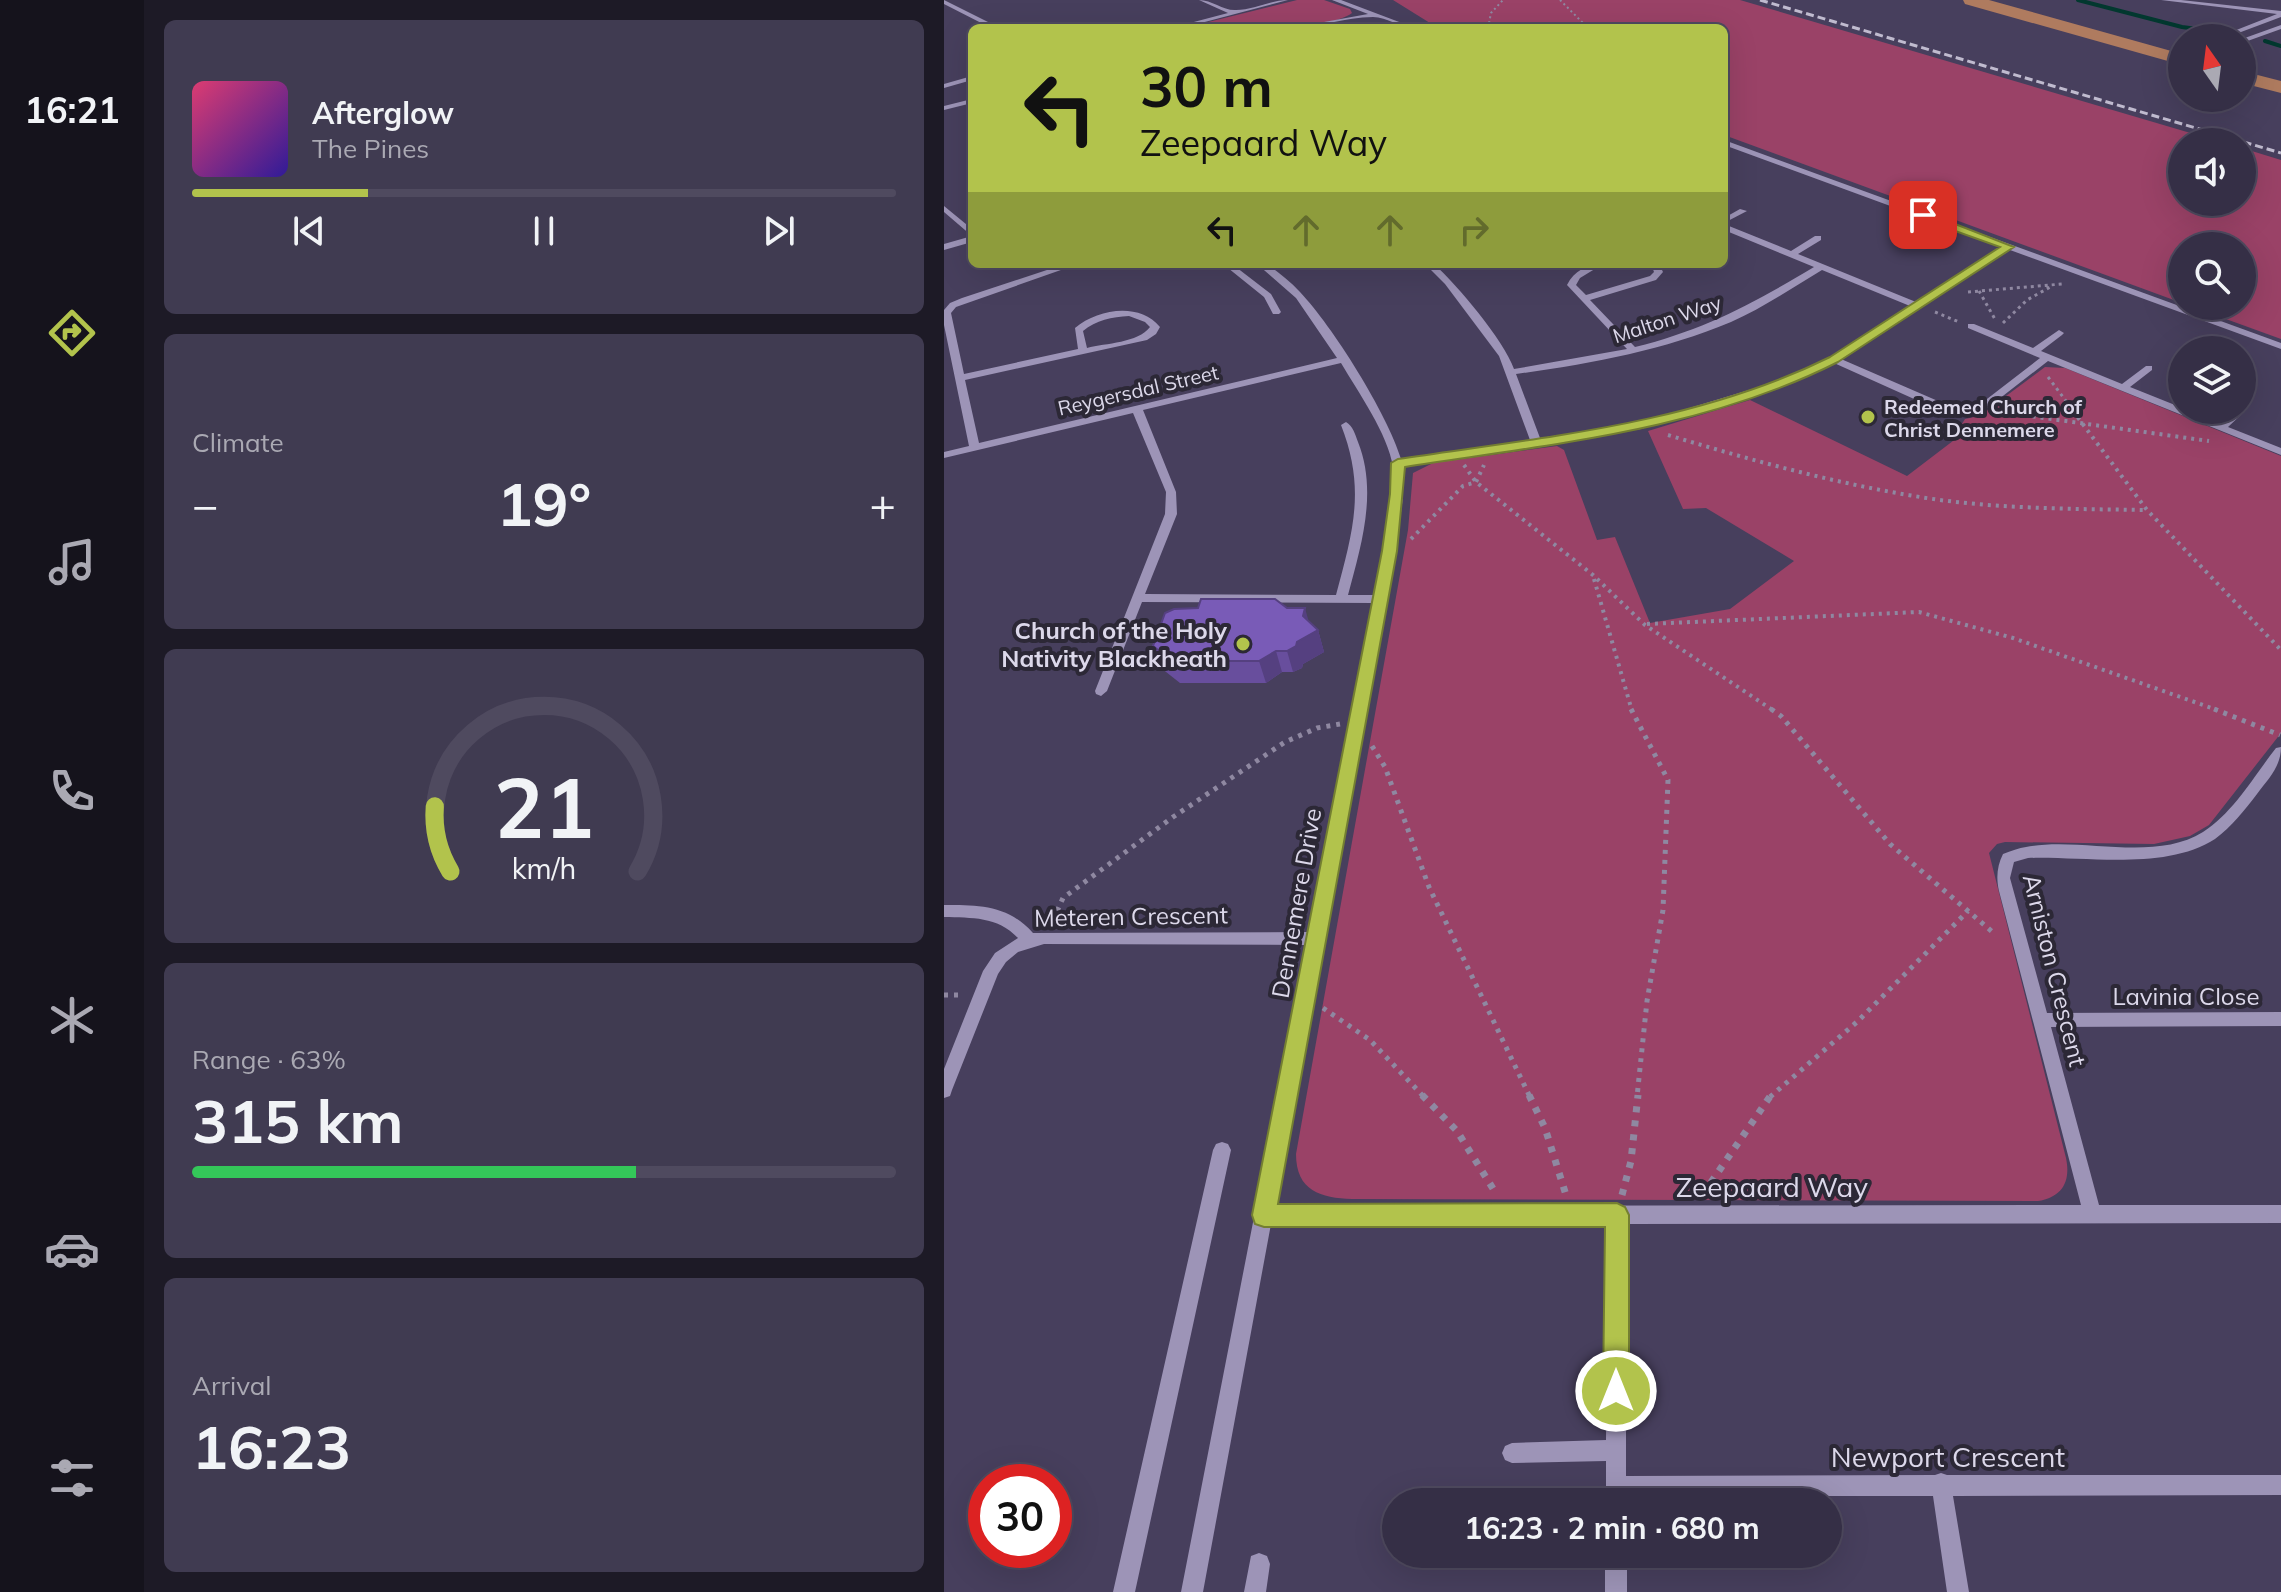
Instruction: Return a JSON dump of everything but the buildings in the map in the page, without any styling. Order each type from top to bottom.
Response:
[{"type":"main road","points":[[1971,0],[2168,56]]},
{"type":"main road","points":[[2029,0],[2168,38]]},
{"type":"main road","points":[[2256,62],[2281,69]]},
{"type":"main road","points":[[2256,81],[2281,87]]},
{"type":"street","points":[[1202,0],[1234,13]]},
{"type":"street","points":[[1190,24],[1285,0]]},
{"type":"street","points":[[1335,0],[1400,24]]},
{"type":"street","points":[[2164,0],[2281,14]]},
{"type":"street","points":[[944,2],[988,24]]},
{"type":"street","points":[[2255,24],[2281,14]]},
{"type":"street","points":[[1319,24],[1374,15]]},
{"type":"street","points":[[2256,36],[2281,27]]},
{"type":"street","points":[[944,86],[968,79]]},
{"type":"street","points":[[944,108],[968,102]]},
{"type":"street","points":[[1728,143],[2281,346]]},
{"type":"street","points":[[944,208],[968,232]]},
{"type":"street","points":[[1728,221],[1743,211]]},
{"type":"street","points":[[1728,226],[1791,255],[1916,305]]},
{"type":"street","points":[[944,247],[968,238]]},
{"type":"street","points":[[1791,255],[1818,238]]},
{"type":"street","points":[[1398,463],[1641,426],[1773,386],[1834,359],[2008,247]]},
{"type":"street","name":"Malton Way","points":[[1512,372],[1577,363],[1731,318],[1820,267]]},
{"type":"street","points":[[975,447],[945,317],[949,308],[1062,268]]},
{"type":"street","points":[[1232,268],[1268,296],[1276,312]]},
{"type":"street","name":"Dennemere Drive","points":[[1192,1592],[1390,551],[1397,494],[1398,463],[1382,427],[1301,298],[1270,268]]},
{"type":"street","points":[[1436,268],[1490,335],[1512,372],[1536,443]]},
{"type":"street","points":[[1592,268],[1572,279],[1573,288],[1632,349]]},
{"type":"street","points":[[1584,299],[1653,278],[1659,272],[1657,268]]},
{"type":"street","points":[[960,378],[1144,338],[1155,327],[1147,317],[1135,314],[1091,321],[1078,330],[1083,351]]},
{"type":"street","points":[[1971,326],[1998,332],[2033,352],[2281,452]]},
{"type":"street","points":[[2033,352],[2059,333]]},
{"type":"street","points":[[1834,359],[1954,412],[1966,414],[1981,408],[2047,357]]},
{"type":"street","name":"Reygersdal Street","points":[[944,455],[1341,360]]},
{"type":"street","points":[[2123,388],[2149,368]]},
{"type":"street","points":[[1101,691],[1166,529],[1172,502],[1137,409]]},
{"type":"street","points":[[2221,428],[2225,424]]},
{"type":"street","points":[[1341,599],[1364,494],[1359,460],[1346,425]]},
{"type":"street","points":[[1139,598],[1380,599]]},
{"type":"street","name":"Arniston Crescent","points":[[2092,1213],[2003,878],[2008,858],[2043,851],[2158,852],[2190,845],[2219,826],[2281,752]]},
{"type":"street","points":[[944,911],[1000,914],[1036,939]]},
{"type":"street","name":"Meteren Crescent","points":[[944,1090],[996,962],[1012,947],[1036,939],[1315,939]]},
{"type":"street","name":"Lavinia Close","points":[[2043,1020],[2281,1019]]},
{"type":"street","points":[[1124,1592],[1222,1150]]},
{"type":"street","name":"Zeepaard Way","points":[[1264,1215],[2281,1214]]},
{"type":"street","points":[[1616,1488],[1617,1215]]},
{"type":"street","points":[[1512,1453],[1616,1450]]},
{"type":"street","points":[[1941,1483],[1958,1592]]},
{"type":"street","name":"Newport Crescent","points":[[1793,1488],[1941,1483],[2281,1485]]},
{"type":"street","points":[[1255,1592],[1259,1564]]},
{"type":"street","points":[[1616,1568],[1616,1592]]},
{"type":"path","points":[[1489,24],[1491,13],[1503,0]]},
{"type":"path","points":[[1560,0],[1584,24]]},
{"type":"path","points":[[1963,275],[1973,278],[1998,332],[2027,300],[2053,285]]},
{"type":"path","points":[[1940,290],[1956,293],[2076,283],[2087,275]]},
{"type":"path","points":[[1916,305],[1971,326]]},
{"type":"path","points":[[2034,367],[2045,373],[2147,510],[2281,650]]},
{"type":"path","points":[[1981,408],[2216,441]]},
{"type":"path","points":[[1641,426],[1753,462],[1912,496],[2021,507],[2147,510]]},
{"type":"path","points":[[1390,551],[1407,543],[1463,486],[1476,482],[1493,449]]},
{"type":"path","points":[[1456,455],[1476,482],[1593,575],[1645,625],[1781,716],[1890,844],[1999,938],[2022,948]]},
{"type":"path","points":[[1593,575],[1631,710],[1668,780],[1663,910],[1647,1001],[1631,1161],[1617,1215]]},
{"type":"path","points":[[1645,625],[1919,612],[2013,638],[2134,679],[2281,735]]},
{"type":"path","points":[[1036,939],[1063,898],[1173,817],[1285,742],[1317,728],[1356,721],[1385,767],[1429,887],[1545,1128],[1572,1215]]},
{"type":"path","points":[[1690,1215],[1775,1089],[1858,1021],[1968,911]]},
{"type":"path","points":[[1306,996],[1370,1040],[1457,1131],[1509,1215]]},
{"type":"shaded area","points":[[1297,0],[1324,0],[1350,9],[1352,13],[1312,24],[1200,24]]},
{"type":"shaded area","points":[[1393,0],[1740,0],[2174,128],[2168,128],[2168,216],[2256,216],[2256,152],[2281,160],[2281,339],[2229,320],[2256,320],[2256,232],[2168,232],[2168,298],[1728,136],[1728,24],[1432,24]]},
{"type":"shaded area","points":[[2045,367],[2065,368],[2168,410],[2168,424],[2202,424],[2281,456],[2281,733],[2209,825],[2190,836],[2154,844],[2005,842],[1997,844],[1989,853],[2066,1158],[2066,1181],[2059,1192],[2038,1201],[1352,1199],[1330,1197],[1312,1190],[1300,1176],[1296,1154],[1408,530],[1413,473],[1433,463],[1557,446],[1564,450],[1597,540],[1615,537],[1650,623],[1730,609],[1794,561],[1706,508],[1683,509],[1648,431],[1750,400],[1907,476],[1966,431],[1960,427],[1965,419],[1979,416]]},
{"type":"waterway","points":[[2078,0],[2170,24]]},
{"type":"waterway","points":[[2265,41],[2281,46]]},
{"type":"railway","points":[[1760,0],[2281,153]]},
{"type":"place","name":"Redeemed Church of Christ Dennemere","points":[[1868,417]]},
{"type":"place","name":"Church of the Holy Nativity Blackheath","points":[[1243,644]]},
{"type":"route","points":[[1616,1391],[1617,1215],[1264,1215],[1390,551],[1398,463],[1641,426],[1806,374],[2008,247],[1923,215]]}]
